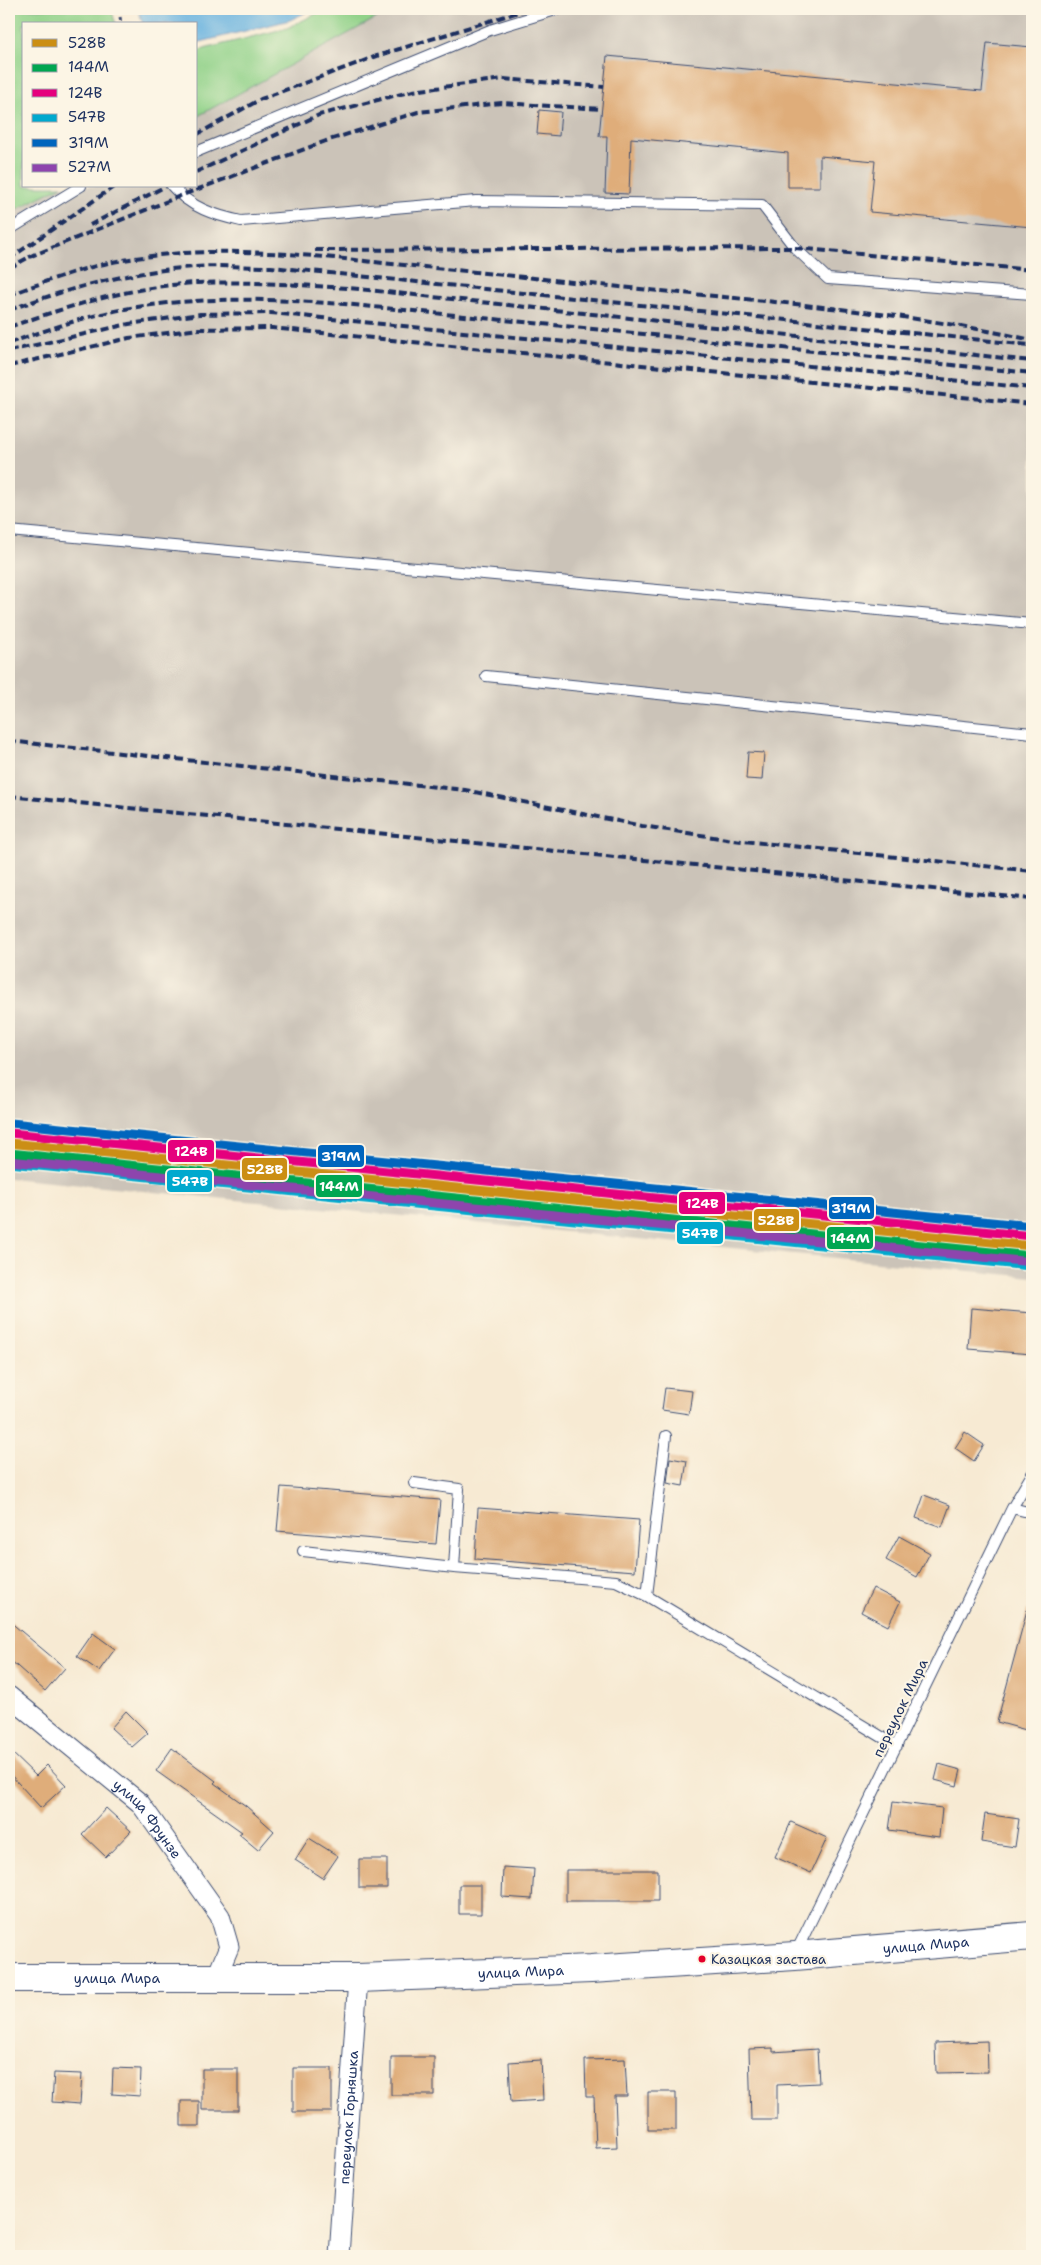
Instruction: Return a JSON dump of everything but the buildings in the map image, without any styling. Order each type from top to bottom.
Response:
[{"type":"main road","name":"улица Мира","points":[[9,1978],[217,1976],[358,1978],[591,1969],[795,1956],[1032,1936]]},
{"type":"street","name":"улица Фрунзе","points":[[9,1696],[140,1803],[220,1916],[229,1947],[217,1976]]},
{"type":"street","name":"переулок Горняшка","points":[[338,2256],[358,1978]]},
{"type":"lane","points":[[198,151],[490,30],[559,9]]},
{"type":"lane","points":[[9,230],[78,188]]},
{"type":"lane","points":[[174,188],[180,196],[211,214],[241,221],[476,201],[762,205],[795,248],[828,280],[1032,294]]},
{"type":"lane","points":[[9,531],[1032,624]]},
{"type":"lane","points":[[486,676],[1032,733]]},
{"type":"lane","points":[[647,1596],[666,1436]]},
{"type":"lane","name":"переулок Мира","points":[[795,1956],[1012,1508],[1032,1474]]},
{"type":"lane","points":[[414,1483],[459,1489],[454,1568]]},
{"type":"lane","points":[[1012,1508],[1032,1513]]},
{"type":"lane","points":[[303,1551],[454,1568],[616,1581],[647,1596],[897,1746]]},
{"type":"path","points":[[119,9],[121,22]]},
{"type":"shaded area","points":[[363,9],[1032,9],[1032,1277],[9,1178],[9,214],[53,188],[198,188],[198,104]]},
{"type":"green space","points":[[9,9],[111,9],[115,22],[22,22],[22,188],[58,188],[9,213]]},
{"type":"green space","points":[[326,9],[393,9],[198,116],[198,50],[287,28]]},
{"type":"water","points":[[138,9],[313,9],[290,20],[198,43],[198,22],[142,22]]},
{"type":"railway","points":[[198,134],[261,99],[377,56],[528,9]]},
{"type":"railway","points":[[198,171],[319,115],[413,91],[503,79],[604,87]]},
{"type":"railway","points":[[29,257],[180,196],[326,141],[418,112],[502,103],[602,109]]},
{"type":"railway","points":[[9,259],[112,188]]},
{"type":"railway","points":[[90,225],[162,188]]},
{"type":"railway","points":[[315,250],[795,248],[1032,270]]},
{"type":"railway","points":[[9,295],[76,271],[118,261],[186,253],[255,252],[324,257],[827,308],[930,321],[1032,340]]},
{"type":"railway","points":[[9,268],[35,254]]},
{"type":"railway","points":[[9,310],[77,288],[147,272],[204,266],[271,267],[1030,345]]},
{"type":"railway","points":[[9,327],[102,298],[149,288],[197,283],[254,283],[349,288],[1032,361]]},
{"type":"railway","points":[[9,343],[81,319],[125,309],[207,300],[262,300],[344,304],[1032,373]]},
{"type":"railway","points":[[9,351],[129,324],[200,314],[271,313],[1032,388]]},
{"type":"railway","points":[[9,366],[129,338],[199,329],[272,328],[1032,404]]},
{"type":"railway","points":[[9,741],[465,790],[642,826],[733,840],[1032,871]]},
{"type":"railway","points":[[9,796],[1032,899]]},
{"type":"transit line","name":"319М","points":[[11,1123],[1032,1226]]},
{"type":"transit line","name":"124В","points":[[10,1133],[1032,1236]]},
{"type":"transit line","name":"528В","points":[[9,1143],[1032,1246]]},
{"type":"transit line","name":"144М","points":[[9,1153],[1031,1256]]},
{"type":"transit line","name":"527М","points":[[9,1161],[1032,1262]]},
{"type":"transit line","name":"547В","points":[[9,1163],[1030,1266]]},
{"type":"place","name":"Казацкая застава","points":[[702,1959]]}]
